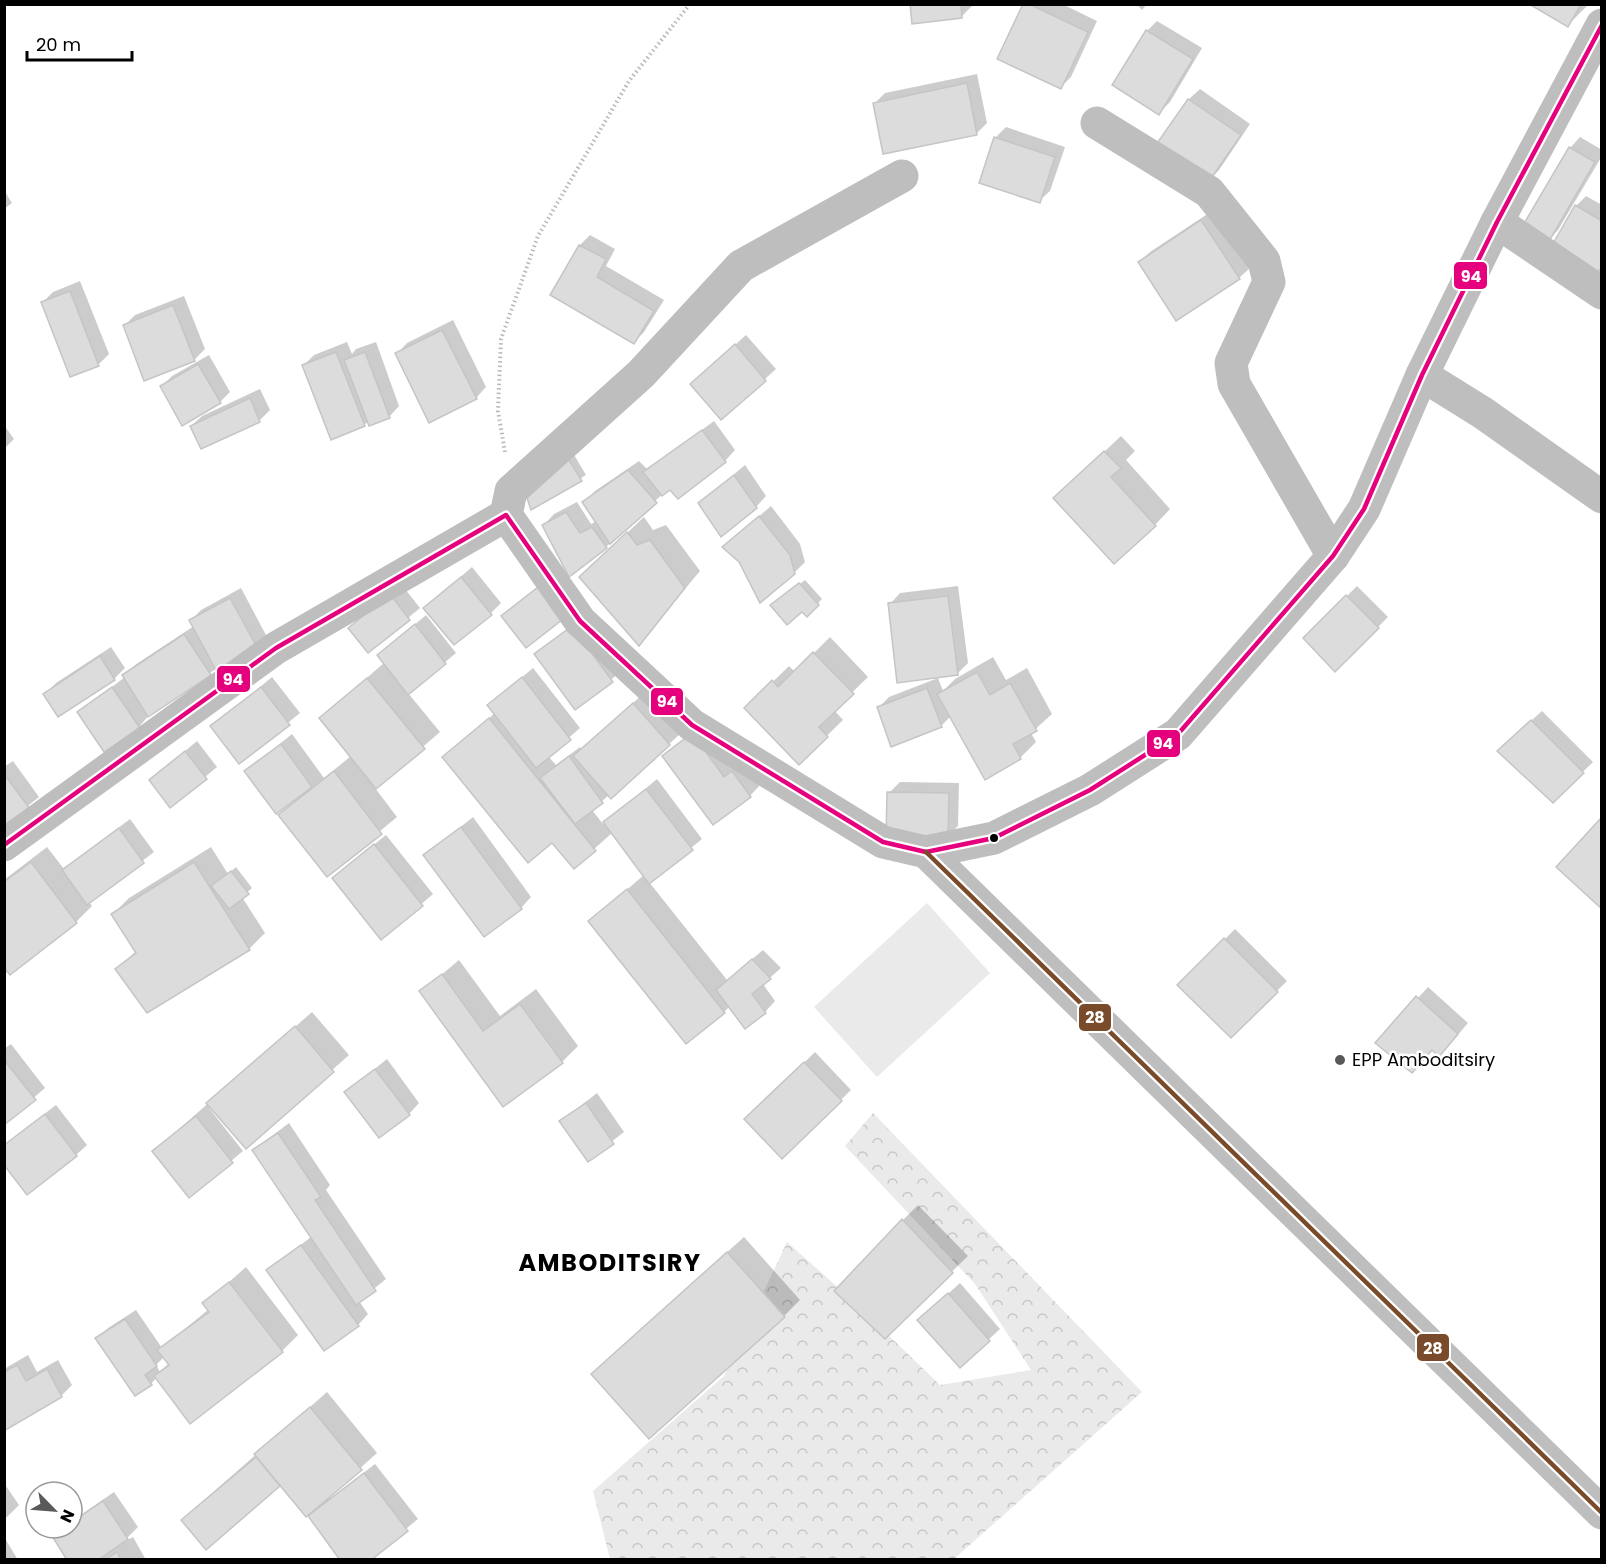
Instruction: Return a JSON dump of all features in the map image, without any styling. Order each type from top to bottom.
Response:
[{"type":"street","points":[[509,503],[580,621],[692,725],[883,842],[926,852],[994,838],[1090,790],[1178,734],[1333,556],[1364,509],[1422,375],[1497,222],[1602,24]]},
{"type":"street","points":[[1097,123],[1209,192],[1264,261],[1269,282],[1231,363],[1234,384],[1333,556]]},
{"type":"street","points":[[4,845],[276,648],[509,503],[641,374],[741,266],[902,176]]},
{"type":"street","points":[[1497,222],[1602,293]]},
{"type":"street","points":[[1422,375],[1483,413],[1602,498]]},
{"type":"street","points":[[926,852],[1602,1513]]},
{"type":"path","points":[[509,503],[498,411],[501,339],[538,236],[629,81],[690,4]]},
{"type":"green space","points":[[927,903],[990,973],[877,1077],[814,1007]]},
{"type":"green space","points":[[873,1113],[1142,1392],[954,1559],[610,1559],[593,1491],[724,1376],[787,1242],[851,1299],[940,1385],[1031,1370],[975,1284],[845,1146]]},
{"type":"building","points":[[910,4],[961,4],[962,18],[912,24]]},
{"type":"building","points":[[1023,4],[1029,4],[1088,32],[1061,89],[997,59]]},
{"type":"building","points":[[1529,4],[1581,4],[1568,27]]},
{"type":"building","points":[[1146,30],[1193,59],[1159,115],[1112,85]]},
{"type":"building","points":[[967,83],[977,135],[883,154],[873,103]]},
{"type":"building","points":[[1188,99],[1241,135],[1208,183],[1155,146]]},
{"type":"building","points":[[994,137],[1055,157],[1040,203],[979,183]]},
{"type":"building","points":[[1569,147],[1595,162],[1548,243],[1522,227]]},
{"type":"building","points":[[1575,205],[1602,221],[1602,266],[1596,276],[1550,249]]},
{"type":"building","points":[[1201,220],[1240,279],[1176,321],[1138,262]]},
{"type":"building","points":[[579,245],[606,259],[597,277],[654,311],[634,344],[550,295]]},
{"type":"building","points":[[70,291],[99,366],[70,377],[41,302]]},
{"type":"building","points":[[173,305],[195,361],[144,381],[123,325]]},
{"type":"building","points":[[442,330],[477,399],[429,423],[395,353]]},
{"type":"building","points":[[735,344],[766,381],[721,420],[690,384]]},
{"type":"building","points":[[336,352],[365,426],[331,440],[302,365]]},
{"type":"building","points":[[365,352],[390,418],[369,426],[344,360]]},
{"type":"building","points":[[198,364],[221,403],[182,426],[160,386]]},
{"type":"building","points":[[250,398],[260,422],[201,449],[190,426]]},
{"type":"building","points":[[702,430],[726,462],[678,499],[670,490],[662,496],[643,472]]},
{"type":"building","points":[[1104,451],[1121,468],[1111,477],[1156,526],[1114,564],[1053,498]]},
{"type":"building","points":[[567,457],[582,481],[531,510],[525,492]]},
{"type":"building","points":[[628,470],[657,503],[610,544],[582,502]]},
{"type":"building","points":[[734,475],[757,508],[721,537],[698,503]]},
{"type":"building","points":[[566,512],[580,533],[592,527],[607,548],[569,577],[542,525]]},
{"type":"building","points":[[759,516],[790,555],[795,574],[760,603],[739,562],[722,547]]},
{"type":"building","points":[[627,532],[637,545],[650,540],[685,588],[639,646],[579,577]]},
{"type":"building","points":[[461,577],[492,615],[454,645],[423,608]]},
{"type":"building","points":[[799,583],[819,605],[807,617],[802,612],[787,625],[770,605]]},
{"type":"building","points":[[538,587],[563,619],[526,648],[501,616]]},
{"type":"building","points":[[390,594],[410,620],[368,653],[348,628]]},
{"type":"building","points":[[1346,595],[1379,628],[1335,672],[1303,638]]},
{"type":"building","points":[[948,596],[958,675],[897,683],[888,603]]},
{"type":"building","points":[[230,598],[258,649],[217,672],[189,620]]},
{"type":"building","points":[[415,624],[446,664],[408,695],[377,655]]},
{"type":"building","points":[[572,626],[613,682],[575,710],[534,654]]},
{"type":"building","points":[[184,634],[211,675],[148,717],[122,675]]},
{"type":"building","points":[[813,652],[854,694],[819,727],[828,737],[799,765],[744,708],[772,680],[778,687]]},
{"type":"building","points":[[100,656],[115,680],[58,717],[43,694]]},
{"type":"building","points":[[977,672],[990,695],[1010,683],[1037,731],[1013,744],[1021,759],[985,780],[937,694]]},
{"type":"building","points":[[522,677],[571,740],[536,768],[487,705]]},
{"type":"building","points":[[367,678],[425,749],[376,789],[319,718]]},
{"type":"building","points":[[112,687],[140,728],[104,752],[77,712]]},
{"type":"building","points":[[261,687],[290,725],[239,764],[210,726]]},
{"type":"building","points":[[927,688],[942,727],[891,747],[877,707]]},
{"type":"building","points":[[633,703],[670,745],[611,799],[573,756]]},
{"type":"building","points":[[489,718],[596,851],[574,869],[552,843],[528,863],[442,757]]},
{"type":"building","points":[[1531,720],[1584,773],[1553,803],[1497,751]]},
{"type":"building","points":[[692,733],[724,777],[732,771],[751,797],[713,825],[662,756]]},
{"type":"building","points":[[281,744],[312,787],[276,814],[244,771]]},
{"type":"building","points":[[185,751],[207,779],[170,808],[149,780]]},
{"type":"building","points":[[569,756],[603,803],[575,824],[540,778]]},
{"type":"building","points":[[334,771],[382,834],[327,877],[278,815]]},
{"type":"building","points":[[4,774],[30,809],[4,827]]},
{"type":"building","points":[[646,789],[693,850],[649,884],[603,822]]},
{"type":"building","points":[[887,792],[949,793],[948,838],[886,837]]},
{"type":"building","points":[[1602,817],[1602,909],[1556,867]]},
{"type":"building","points":[[461,827],[522,909],[484,937],[423,855]]},
{"type":"building","points":[[119,828],[144,863],[87,905],[62,870]]},
{"type":"building","points":[[374,844],[423,906],[381,940],[332,878]]},
{"type":"building","points":[[31,862],[77,923],[10,975],[4,968],[4,882]]},
{"type":"building","points":[[194,862],[250,950],[147,1013],[115,969],[136,953],[111,914]]},
{"type":"building","points":[[231,871],[249,894],[229,909],[211,886]]},
{"type":"building","points":[[627,889],[725,1013],[686,1044],[588,921]]},
{"type":"building","points":[[1224,938],[1278,992],[1231,1038],[1177,985]]},
{"type":"building","points":[[752,959],[771,979],[752,994],[766,1013],[745,1029],[716,990]]},
{"type":"building","points":[[442,974],[483,1031],[520,1004],[563,1063],[503,1107],[419,991]]},
{"type":"building","points":[[1416,996],[1458,1034],[1439,1057],[1432,1050],[1412,1073],[1375,1043]]},
{"type":"building","points":[[295,1026],[334,1072],[246,1149],[206,1103]]},
{"type":"building","points":[[4,1060],[36,1100],[4,1125]]},
{"type":"building","points":[[804,1062],[842,1101],[782,1159],[744,1119]]},
{"type":"building","points":[[375,1069],[410,1115],[379,1138],[344,1092]]},
{"type":"building","points":[[586,1103],[614,1144],[588,1162],[559,1121]]},
{"type":"building","points":[[45,1114],[77,1156],[27,1195],[4,1165],[4,1145]]},
{"type":"building","points":[[196,1116],[233,1163],[189,1198],[152,1151]]},
{"type":"building","points":[[278,1133],[321,1197],[315,1200],[376,1291],[356,1305],[252,1150]]},
{"type":"building","points":[[902,1219],[953,1273],[885,1339],[834,1291]]},
{"type":"building","points":[[301,1245],[359,1326],[324,1351],[266,1270]]},
{"type":"building","points":[[727,1252],[785,1317],[649,1439],[591,1374]]},
{"type":"building","points":[[229,1282],[283,1352],[190,1424],[154,1376],[169,1365],[157,1350],[209,1312],[202,1303]]},
{"type":"building","points":[[948,1293],[990,1341],[960,1368],[917,1320]]},
{"type":"building","points":[[125,1319],[157,1366],[145,1375],[152,1385],[135,1396],[95,1338]]},
{"type":"building","points":[[17,1365],[26,1381],[47,1369],[62,1397],[4,1431],[4,1372]]},
{"type":"building","points":[[310,1407],[362,1470],[306,1517],[254,1454]]},
{"type":"building","points":[[256,1457],[280,1486],[206,1550],[181,1520]]},
{"type":"building","points":[[364,1473],[408,1531],[371,1560],[340,1560],[308,1516]]},
{"type":"building","points":[[103,1501],[128,1539],[98,1560],[67,1560],[54,1540],[84,1540],[84,1514]]},
{"type":"building","points":[[117,1552],[121,1560],[105,1560]]},
{"type":"transit line","name":"94","points":[[4,845],[276,648],[506,515],[580,621],[692,725],[883,842],[926,852],[994,838],[1090,790],[1178,734],[1333,556],[1364,509],[1422,375],[1497,222],[1602,25]]},
{"type":"transit line","name":"28","points":[[926,852],[1602,1513]]},
{"type":"place","name":"EPP Amboditsiry","points":[[1340,1060]]},
{"type":"district","name":"AMBODITSIRY","points":[[610,1263]]}]
